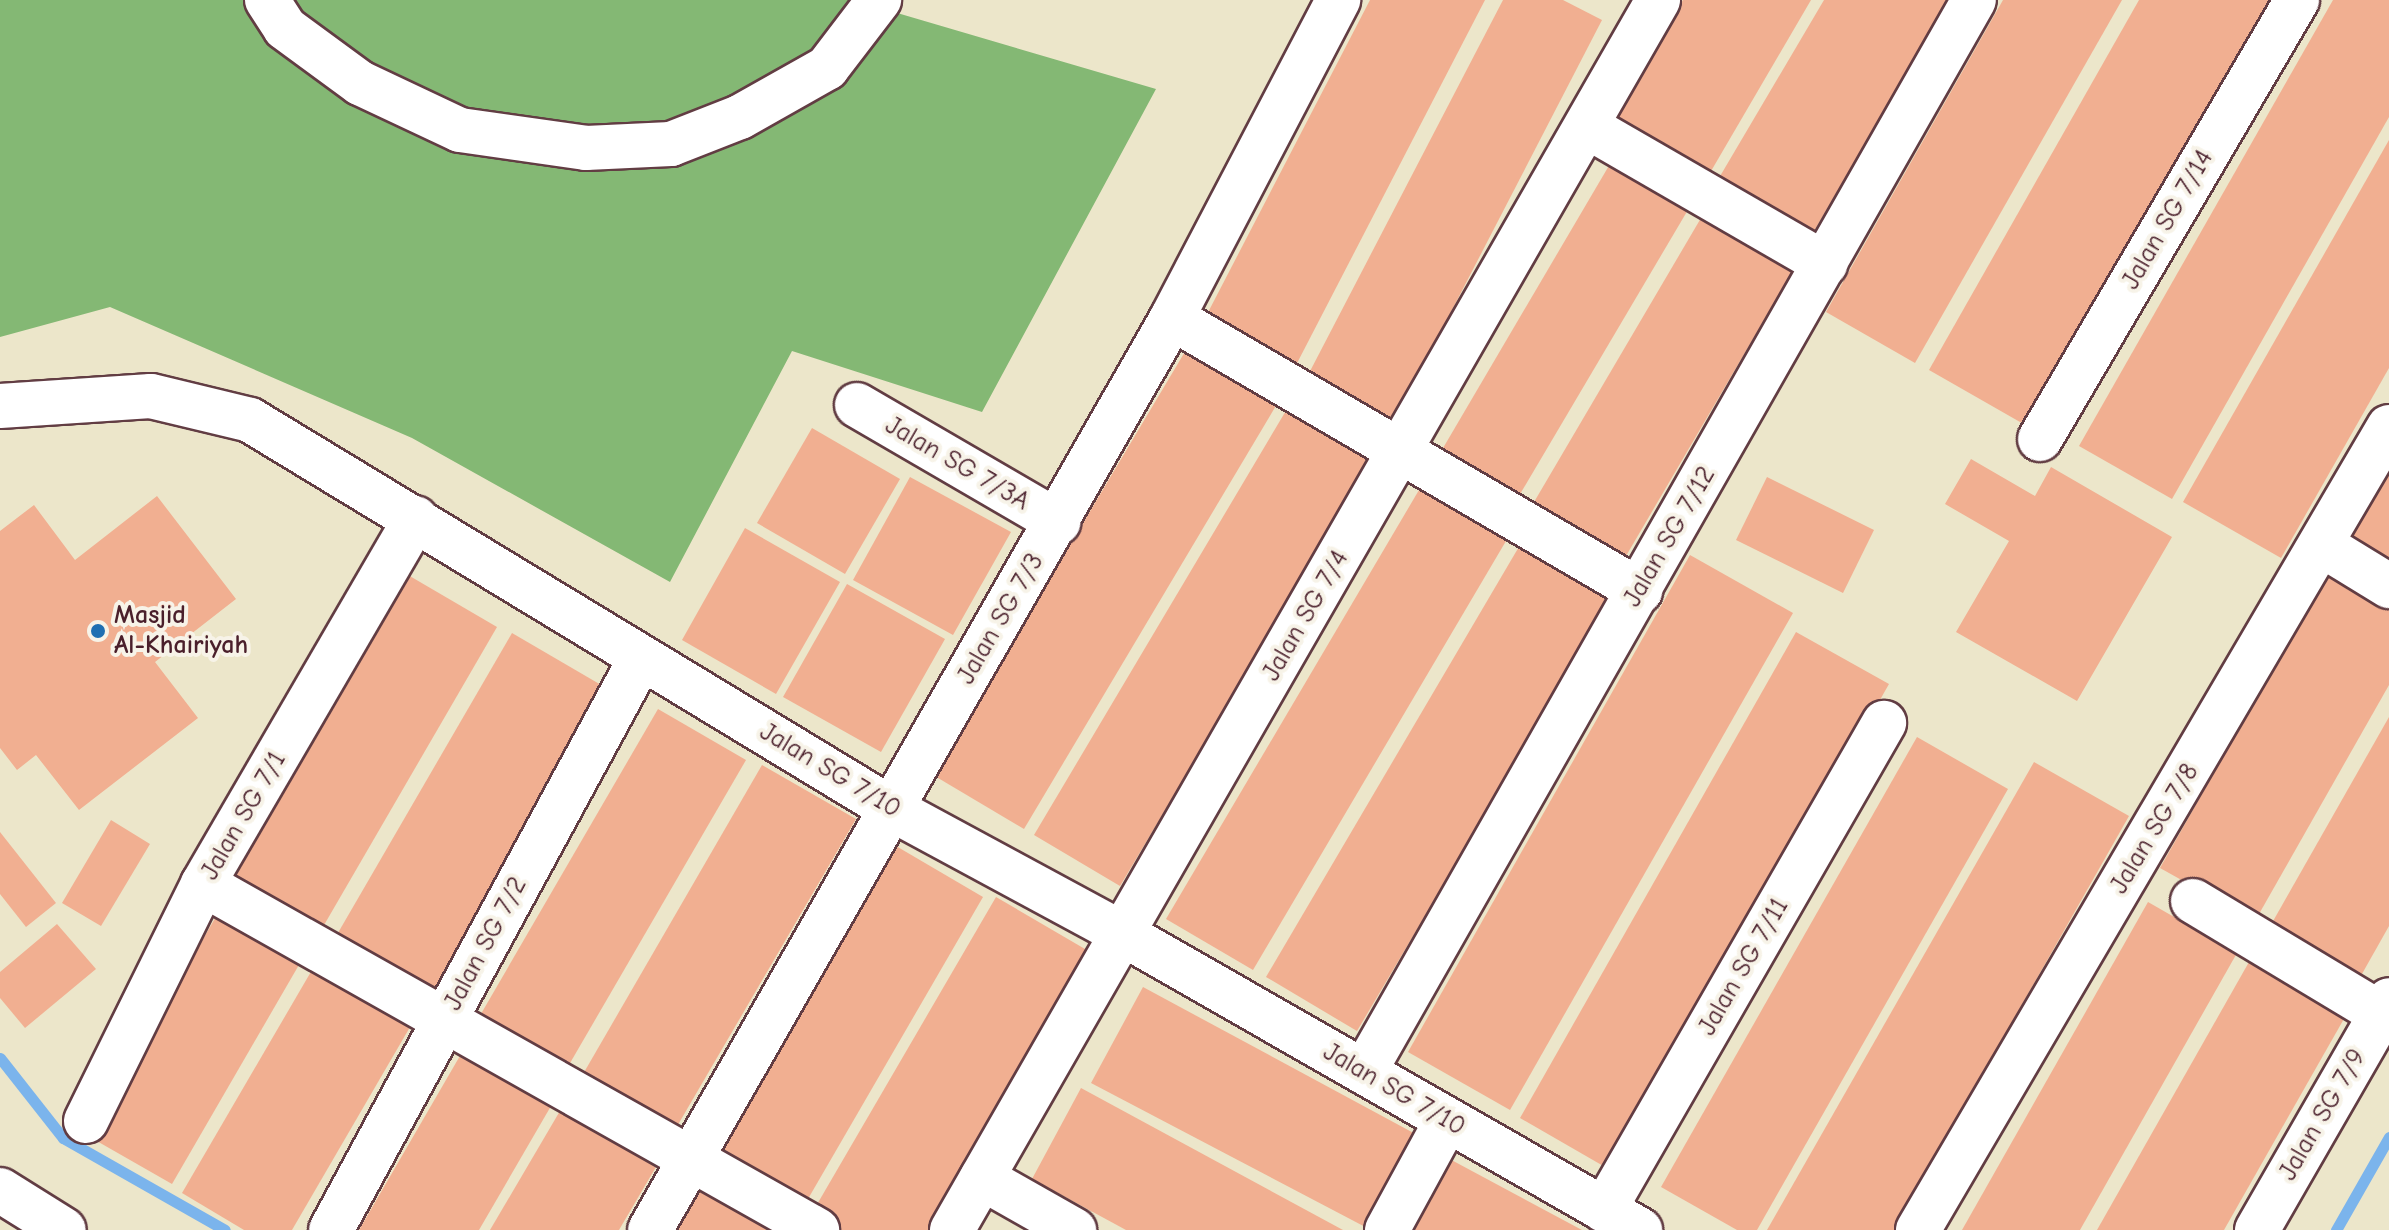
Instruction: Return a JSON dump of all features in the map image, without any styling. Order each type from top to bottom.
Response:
[{"type":"street","points":[[267,0],[285,28],[360,83],[460,130],[586,148],[671,144],[740,117],[827,68],[879,0]]},
{"type":"street","name":"Jalan SG 7/3","points":[[650,1230],[890,808],[1058,522],[1172,318],[1338,0]]},
{"type":"street","name":"Jalan SG 7/12","points":[[1364,1072],[1974,0]]},
{"type":"street","name":"Jalan SG 7/14","points":[[2040,439],[2297,0]]},
{"type":"street","name":"Jalan SG 7/4","points":[[952,1230],[1588,127],[1645,5]]},
{"type":"street","points":[[1588,127],[1825,264]]},
{"type":"street","points":[[1172,318],[1640,591]]},
{"type":"street","name":"Jalan SG 7/10","points":[[0,406],[151,396],[250,420],[890,808],[1123,934],[1622,1220]]},
{"type":"street","name":"Jalan SG 7/3A","points":[[857,405],[1058,522]]},
{"type":"street","name":"Jalan SG 7/8","points":[[1918,1230],[2389,427]]},
{"type":"street","name":"Jalan SG 7/1","points":[[86,1121],[203,884],[416,518]]},
{"type":"street","points":[[2322,545],[2389,586]]},
{"type":"street","name":"Jalan SG 7/2","points":[[331,1230],[641,658]]},
{"type":"street","name":"Jalan SG 7/11","points":[[1622,1220],[1884,723]]},
{"type":"street","points":[[203,884],[446,1018],[817,1230]]},
{"type":"street","points":[[2193,901],[2385,1007]]},
{"type":"street","name":"Jalan SG 7/9","points":[[2257,1230],[2385,1007]]},
{"type":"street","points":[[1387,1230],[1447,1120]]},
{"type":"street","points":[[982,1178],[1074,1230]]},
{"type":"street","points":[[0,1190],[64,1230]]},
{"type":"green space","points":[[0,0],[853,0],[1156,89],[982,412],[792,351],[670,582],[412,438],[110,307],[0,337]]},
{"type":"building","points":[[1370,0],[1485,0],[1294,369],[1203,322]]},
{"type":"building","points":[[1503,0],[1563,0],[1602,20],[1394,422],[1307,377]]},
{"type":"building","points":[[1683,0],[1811,0],[1707,178],[1611,121]]},
{"type":"building","points":[[1824,0],[1950,0],[1810,238],[1716,183]]},
{"type":"building","points":[[2003,0],[2122,0],[1915,363],[1826,312]]},
{"type":"building","points":[[2139,0],[2270,0],[2027,426],[1929,370]]},
{"type":"building","points":[[2333,0],[2389,0],[2389,117],[2172,499],[2079,446]]},
{"type":"building","points":[[2389,140],[2389,368],[2281,558],[2183,502]]},
{"type":"building","points":[[1617,152],[1695,198],[1513,506],[1436,460]]},
{"type":"building","points":[[1711,201],[1802,255],[1619,568],[1527,514]]},
{"type":"building","points":[[1186,350],[1277,404],[1024,829],[933,775]]},
{"type":"building","points":[[1287,409],[1373,460],[1120,886],[1034,835]]},
{"type":"building","points":[[812,428],[900,479],[845,574],[757,523]]},
{"type":"building","points":[[1971,459],[2035,496],[2051,467],[2172,537],[2077,701],[1956,632],[2009,541],[1945,504]]},
{"type":"building","points":[[2389,470],[2389,573],[2344,548]]},
{"type":"building","points":[[910,477],[1011,532],[953,635],[853,580]]},
{"type":"building","points":[[1767,477],[1874,530],[1843,593],[1736,540]]},
{"type":"building","points":[[1419,490],[1506,541],[1253,970],[1166,919]]},
{"type":"building","name":"Masjid Al-Khairiyah","points":[[157,496],[236,599],[155,662],[198,718],[79,810],[36,755],[17,770],[0,748],[0,531],[34,505],[75,560]]},
{"type":"building","points":[[745,528],[840,582],[776,694],[682,640]]},
{"type":"building","points":[[1520,545],[1612,599],[1357,1031],[1266,977]]},
{"type":"building","points":[[1690,555],[1793,613],[1510,1110],[1408,1052]]},
{"type":"building","points":[[2332,565],[2389,598],[2389,685],[2255,921],[2160,868]]},
{"type":"building","points":[[408,575],[497,627],[320,932],[230,880]]},
{"type":"building","points":[[847,584],[945,639],[881,752],[783,697]]},
{"type":"building","points":[[1796,632],[1889,684],[1612,1171],[1520,1118]]},
{"type":"building","points":[[512,633],[608,689],[431,995],[335,938]]},
{"type":"building","points":[[658,709],[746,760],[566,1070],[478,1019]]},
{"type":"building","points":[[2389,717],[2389,926],[2358,981],[2268,930]]},
{"type":"building","points":[[1917,737],[2008,789],[1757,1230],[1737,1230],[1661,1187]]},
{"type":"building","points":[[2034,762],[2129,816],[1894,1230],[1767,1230]]},
{"type":"building","points":[[762,765],[856,819],[672,1135],[579,1081]]},
{"type":"building","points":[[111,820],[150,844],[101,926],[62,903]]},
{"type":"building","points":[[0,832],[56,903],[26,927],[0,894]]},
{"type":"building","points":[[896,846],[983,897],[801,1211],[713,1160]]},
{"type":"building","points":[[996,897],[1097,956],[937,1230],[841,1230],[812,1213]]},
{"type":"building","points":[[2148,902],[2237,953],[2080,1230],[1962,1230]]},
{"type":"building","points":[[224,903],[307,951],[172,1184],[88,1136]]},
{"type":"building","points":[[57,924],[96,969],[25,1028],[0,998],[0,972]]},
{"type":"building","points":[[319,958],[417,1015],[292,1230],[244,1230],[182,1193]]},
{"type":"building","points":[[2249,962],[2345,1017],[2224,1230],[2097,1230]]},
{"type":"building","points":[[1143,987],[1421,1137],[1371,1230],[1091,1083]]},
{"type":"building","points":[[468,1042],[558,1094],[479,1230],[359,1230]]},
{"type":"building","points":[[1081,1088],[1343,1230],[1126,1230],[1032,1179]]},
{"type":"building","points":[[567,1099],[663,1155],[619,1230],[490,1230]]},
{"type":"building","points":[[1444,1156],[1582,1230],[1404,1230]]},
{"type":"building","points":[[701,1181],[787,1230],[673,1230]]},
{"type":"waterway","points":[[0,1058],[63,1138],[225,1230]]},
{"type":"waterway","points":[[2336,1230],[2389,1137]]},
{"type":"place","name":"Masjid Al-Khairiyah","points":[[98,631]]}]
